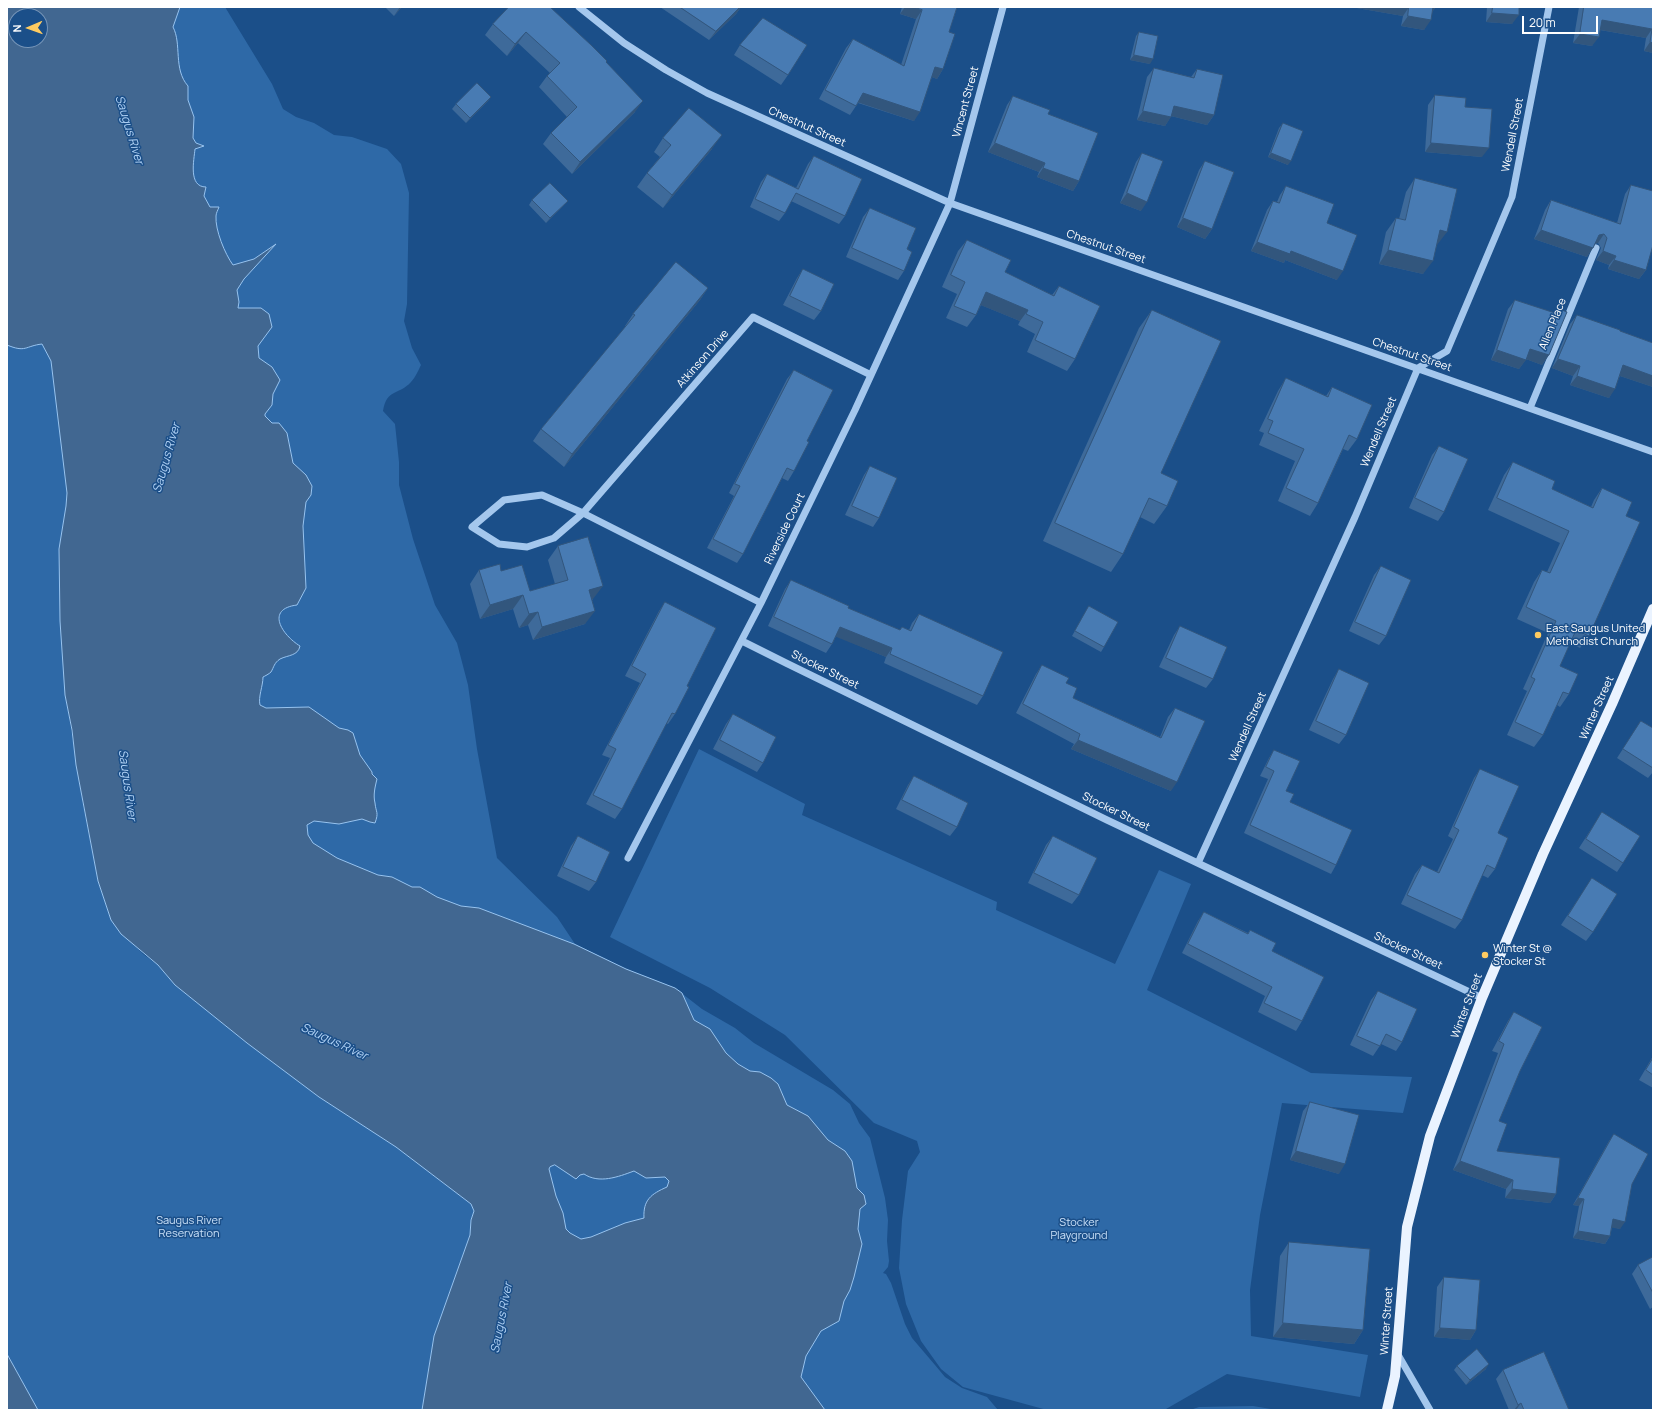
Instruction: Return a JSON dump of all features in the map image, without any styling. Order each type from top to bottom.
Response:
[{"type":"main road","name":"Winter Street","points":[[1387,1410],[1395,1376],[1407,1227],[1430,1136],[1482,998],[1543,854],[1609,711],[1653,609]]},
{"type":"street","name":"Chestnut Street","points":[[579,7],[624,42],[666,70],[707,94],[950,203],[1653,452]]},
{"type":"street","name":"Vincent Street","points":[[950,203],[1002,7]]},
{"type":"street","name":"Wendell Street","points":[[1198,863],[1355,517],[1418,368],[1447,351],[1512,197],[1549,7]]},
{"type":"street","name":"Riverside Court","points":[[628,858],[761,604],[872,375],[950,203]]},
{"type":"street","name":"Allen Place","points":[[1530,408],[1596,248]]},
{"type":"street","name":"Atkinson Drive","points":[[761,604],[583,513],[542,495],[504,500],[472,527],[499,544],[527,547],[554,538],[583,513],[754,318],[872,375]]},
{"type":"street","name":"Stocker Street","points":[[742,640],[786,663],[1198,863],[1482,998]]},
{"type":"street","points":[[1397,1353],[1430,1410]]},
{"type":"green space","points":[[107,7],[225,7],[272,84],[283,109],[296,117],[314,123],[334,135],[352,137],[387,149],[401,164],[409,193],[407,304],[404,321],[412,348],[421,365],[411,382],[390,395],[383,411],[395,424],[399,462],[399,485],[413,539],[435,605],[457,643],[468,685],[477,749],[497,858],[557,917],[575,944],[626,969],[675,988],[702,1009],[735,1028],[754,1043],[833,1090],[850,1104],[859,1123],[870,1138],[885,1198],[888,1220],[887,1241],[889,1261],[888,1267],[883,1273],[886,1274],[891,1283],[905,1324],[912,1338],[945,1377],[962,1388],[987,1397],[998,1410],[562,1410],[580,1259],[288,919]]},
{"type":"green space","name":"Saugus River Reservation","points":[[66,51],[68,710],[83,804],[98,881],[111,920],[143,954],[158,965],[175,985],[247,1043],[319,1097],[396,1147],[471,1204],[474,1211],[471,1220],[470,1235],[434,1336],[422,1410],[38,1410],[7,1354],[7,82]]},
{"type":"green space","name":"Stocker Playground","points":[[699,749],[805,804],[802,815],[997,902],[996,910],[1115,964],[1159,870],[1191,884],[1147,990],[1311,1073],[1412,1077],[1403,1113],[1282,1103],[1260,1215],[1250,1290],[1251,1336],[1368,1355],[1360,1397],[1227,1374],[1166,1409],[1047,1410],[963,1387],[941,1369],[921,1341],[906,1304],[899,1268],[902,1220],[908,1171],[920,1152],[917,1141],[874,1123],[785,1035],[710,988],[610,937]]},
{"type":"green space","points":[[1253,1406],[1277,1410],[1190,1410],[1199,1407]]},
{"type":"water","name":"Saugus River","points":[[7,7],[180,7],[173,27],[176,34],[179,64],[183,79],[188,86],[188,100],[194,117],[193,138],[196,143],[204,146],[195,149],[193,166],[194,178],[200,186],[206,187],[204,196],[210,207],[219,207],[216,215],[217,228],[227,255],[233,265],[254,259],[276,244],[244,279],[237,290],[239,302],[238,308],[261,308],[269,314],[272,327],[258,346],[259,358],[272,367],[280,380],[273,394],[272,405],[265,416],[272,423],[279,423],[287,433],[293,463],[306,475],[312,486],[311,495],[306,502],[303,526],[306,588],[297,605],[287,607],[281,612],[279,617],[280,623],[287,636],[300,646],[297,652],[280,659],[275,664],[271,672],[263,677],[260,705],[266,708],[309,707],[339,728],[353,733],[360,755],[377,779],[374,794],[377,814],[375,823],[362,819],[339,824],[314,821],[307,825],[308,835],[313,843],[337,858],[378,875],[392,877],[412,887],[420,887],[437,897],[461,906],[479,908],[574,944],[626,969],[675,988],[682,993],[694,1020],[710,1029],[726,1053],[738,1064],[750,1071],[760,1072],[771,1078],[778,1084],[787,1105],[808,1116],[828,1140],[845,1151],[852,1161],[857,1188],[864,1195],[866,1204],[860,1209],[858,1229],[862,1244],[854,1277],[850,1290],[844,1301],[839,1321],[821,1331],[806,1356],[801,1377],[825,1410],[422,1410],[434,1336],[470,1235],[471,1220],[474,1211],[471,1204],[396,1147],[319,1097],[247,1043],[175,985],[158,965],[121,934],[111,920],[98,881],[76,765],[72,730],[65,695],[60,621],[59,549],[67,493],[51,361],[42,344],[22,349],[7,345]],"holes":[[[555,1165],[576,1179],[580,1175],[584,1174],[596,1179],[602,1179],[634,1171],[646,1178],[665,1177],[669,1181],[667,1187],[649,1198],[645,1207],[644,1218],[625,1223],[591,1237],[581,1239],[566,1229],[563,1213],[556,1196],[549,1169]]]},
{"type":"water","points":[[7,1354],[38,1410],[7,1410]]},
{"type":"building","points":[[509,7],[550,7],[607,61],[606,62],[643,101],[580,162],[551,133],[577,107],[547,76],[560,63],[526,32],[515,44],[493,24]]},
{"type":"building","points":[[680,7],[740,7],[716,31]]},
{"type":"building","points":[[913,7],[957,7],[949,32],[955,34],[943,69],[935,67],[920,112],[863,93],[856,106],[825,90],[853,39],[904,66],[922,10]]},
{"type":"building","points":[[1409,7],[1433,7],[1431,20],[1408,16]]},
{"type":"building","points":[[1493,7],[1519,7],[1519,15],[1492,13]]},
{"type":"building","points":[[1584,7],[1653,7],[1653,43],[1650,42],[1652,29],[1602,20],[1599,37],[1580,34]]},
{"type":"building","points":[[763,18],[807,45],[788,75],[740,45]]},
{"type":"building","points":[[1139,32],[1158,36],[1153,59],[1134,55]]},
{"type":"building","points":[[1154,68],[1194,78],[1197,69],[1223,75],[1214,115],[1174,106],[1171,117],[1143,111]]},
{"type":"building","points":[[477,83],[491,97],[470,118],[456,104]]},
{"type":"building","points":[[1435,95],[1466,98],[1465,107],[1492,109],[1489,148],[1431,143]]},
{"type":"building","points":[[1013,96],[1050,110],[1048,114],[1098,133],[1079,181],[1043,168],[1045,163],[995,143]]},
{"type":"building","points":[[689,108],[722,135],[672,195],[647,173],[671,145],[663,138]]},
{"type":"building","points":[[1283,123],[1303,131],[1291,161],[1271,153]]},
{"type":"building","points":[[1142,153],[1163,161],[1147,202],[1127,193]]},
{"type":"building","points":[[814,156],[862,179],[845,216],[796,193],[785,213],[755,199],[767,174],[798,189]]},
{"type":"building","points":[[1205,161],[1234,172],[1212,229],[1183,218]]},
{"type":"building","points":[[1415,178],[1457,189],[1447,232],[1440,230],[1433,261],[1388,250],[1396,218],[1405,220]]},
{"type":"building","points":[[550,183],[568,201],[550,218],[532,200]]},
{"type":"building","points":[[1631,185],[1653,191],[1653,245],[1646,270],[1614,260],[1616,256],[1603,251],[1607,238],[1604,234],[1599,235],[1593,248],[1541,230],[1551,200],[1620,224]]},
{"type":"building","points":[[1286,186],[1334,204],[1327,223],[1357,235],[1343,271],[1291,251],[1290,254],[1257,242],[1273,201],[1279,203]]},
{"type":"building","points":[[870,208],[916,228],[907,249],[912,252],[904,271],[852,248]]},
{"type":"building","points":[[967,240],[1011,260],[1005,272],[1054,296],[1059,286],[1100,306],[1075,359],[1035,340],[1043,322],[1026,314],[1028,310],[986,292],[976,315],[954,306],[965,282],[951,275]]},
{"type":"building","points":[[676,262],[708,288],[572,454],[541,429],[635,315],[633,314]]},
{"type":"building","points":[[803,269],[834,284],[821,311],[790,296]]},
{"type":"building","points":[[1515,300],[1555,313],[1557,308],[1567,312],[1549,355],[1530,349],[1526,360],[1497,350]]},
{"type":"building","points":[[1152,310],[1221,341],[1161,473],[1178,481],[1167,506],[1149,498],[1123,554],[1055,523]]},
{"type":"building","points":[[1577,315],[1653,343],[1653,376],[1623,365],[1615,389],[1577,376],[1580,366],[1558,359]]},
{"type":"building","points":[[794,370],[833,390],[807,441],[809,442],[794,471],[787,468],[743,554],[713,539],[740,486],[735,484]]},
{"type":"building","points":[[1286,378],[1328,397],[1332,387],[1372,405],[1357,439],[1349,435],[1318,503],[1286,488],[1304,449],[1268,433],[1273,421],[1268,419]]},
{"type":"building","points":[[1439,446],[1468,459],[1444,512],[1415,498]]},
{"type":"building","points":[[1513,462],[1555,481],[1552,489],[1593,508],[1602,488],[1632,502],[1626,516],[1640,522],[1589,636],[1576,630],[1560,666],[1578,674],[1569,694],[1563,692],[1543,735],[1515,722],[1535,679],[1531,677],[1556,621],[1526,607],[1542,570],[1550,573],[1569,531],[1497,498]]},
{"type":"building","points":[[870,466],[897,478],[879,518],[852,506]]},
{"type":"building","points":[[588,537],[603,586],[589,590],[595,611],[542,627],[538,612],[529,614],[523,595],[490,605],[479,570],[500,564],[501,571],[522,565],[530,591],[568,580],[558,546]]},
{"type":"building","points":[[1381,566],[1411,580],[1386,636],[1355,622]]},
{"type":"building","points":[[791,580],[849,606],[848,608],[900,630],[902,627],[911,631],[919,614],[1003,652],[983,696],[890,654],[892,648],[840,627],[832,644],[774,617]]},
{"type":"building","points":[[665,602],[716,628],[687,686],[689,687],[675,714],[672,713],[622,809],[593,795],[616,749],[608,745],[646,674],[632,666]]},
{"type":"building","points":[[1089,606],[1118,622],[1104,647],[1075,631]]},
{"type":"building","points":[[1180,626],[1227,647],[1213,679],[1166,658]]},
{"type":"building","points":[[1042,665],[1069,678],[1066,683],[1077,688],[1073,698],[1161,738],[1175,708],[1205,721],[1177,782],[1078,740],[1080,734],[1023,704]]},
{"type":"building","points":[[1339,669],[1369,683],[1346,735],[1316,721]]},
{"type":"building","points":[[733,714],[776,737],[763,763],[720,740]]},
{"type":"building","points":[[1641,721],[1653,728],[1653,768],[1623,749]]},
{"type":"building","points":[[1274,750],[1300,761],[1286,791],[1294,794],[1290,802],[1352,830],[1336,865],[1250,825],[1274,771],[1266,767]]},
{"type":"building","points":[[1480,769],[1519,786],[1498,833],[1508,838],[1495,869],[1487,865],[1462,920],[1407,895],[1422,865],[1439,873],[1459,830],[1454,827]]},
{"type":"building","points":[[914,776],[968,803],[957,827],[902,800]]},
{"type":"building","points":[[1602,812],[1640,836],[1623,863],[1586,839]]},
{"type":"building","points":[[578,836],[610,852],[596,882],[563,867]]},
{"type":"building","points":[[1053,836],[1097,858],[1079,895],[1034,873]]},
{"type":"building","points":[[1592,878],[1617,894],[1593,932],[1568,916]]},
{"type":"building","points":[[1204,912],[1248,934],[1250,930],[1276,943],[1272,951],[1324,977],[1302,1021],[1264,1003],[1272,987],[1188,944]]},
{"type":"building","points":[[1378,991],[1417,1009],[1402,1042],[1386,1034],[1380,1046],[1357,1036]]},
{"type":"building","points":[[1514,1012],[1542,1027],[1520,1071],[1499,1121],[1507,1124],[1497,1151],[1560,1158],[1556,1194],[1512,1189],[1513,1180],[1460,1161],[1504,1044],[1499,1041]]},
{"type":"building","points":[[1653,1058],[1653,1075],[1646,1070]]},
{"type":"building","points":[[1310,1102],[1359,1115],[1345,1164],[1296,1151]]},
{"type":"building","points":[[1614,1134],[1648,1154],[1632,1184],[1625,1222],[1613,1219],[1610,1236],[1578,1231],[1584,1199],[1578,1198]]},
{"type":"building","points":[[1289,1242],[1370,1249],[1363,1330],[1283,1323]]},
{"type":"building","points":[[1653,1257],[1653,1293],[1638,1265]]},
{"type":"building","points":[[1444,1277],[1480,1280],[1476,1330],[1440,1328]]},
{"type":"building","points":[[1477,1349],[1489,1364],[1470,1380],[1457,1366]]},
{"type":"building","points":[[1544,1352],[1569,1410],[1524,1410],[1521,1403],[1518,1405],[1503,1370]]},
{"type":"place","name":"East Saugus United Methodist Church","points":[[1538,635]]},
{"type":"place","name":"Winter St @ Stocker St","points":[[1485,955]]}]
